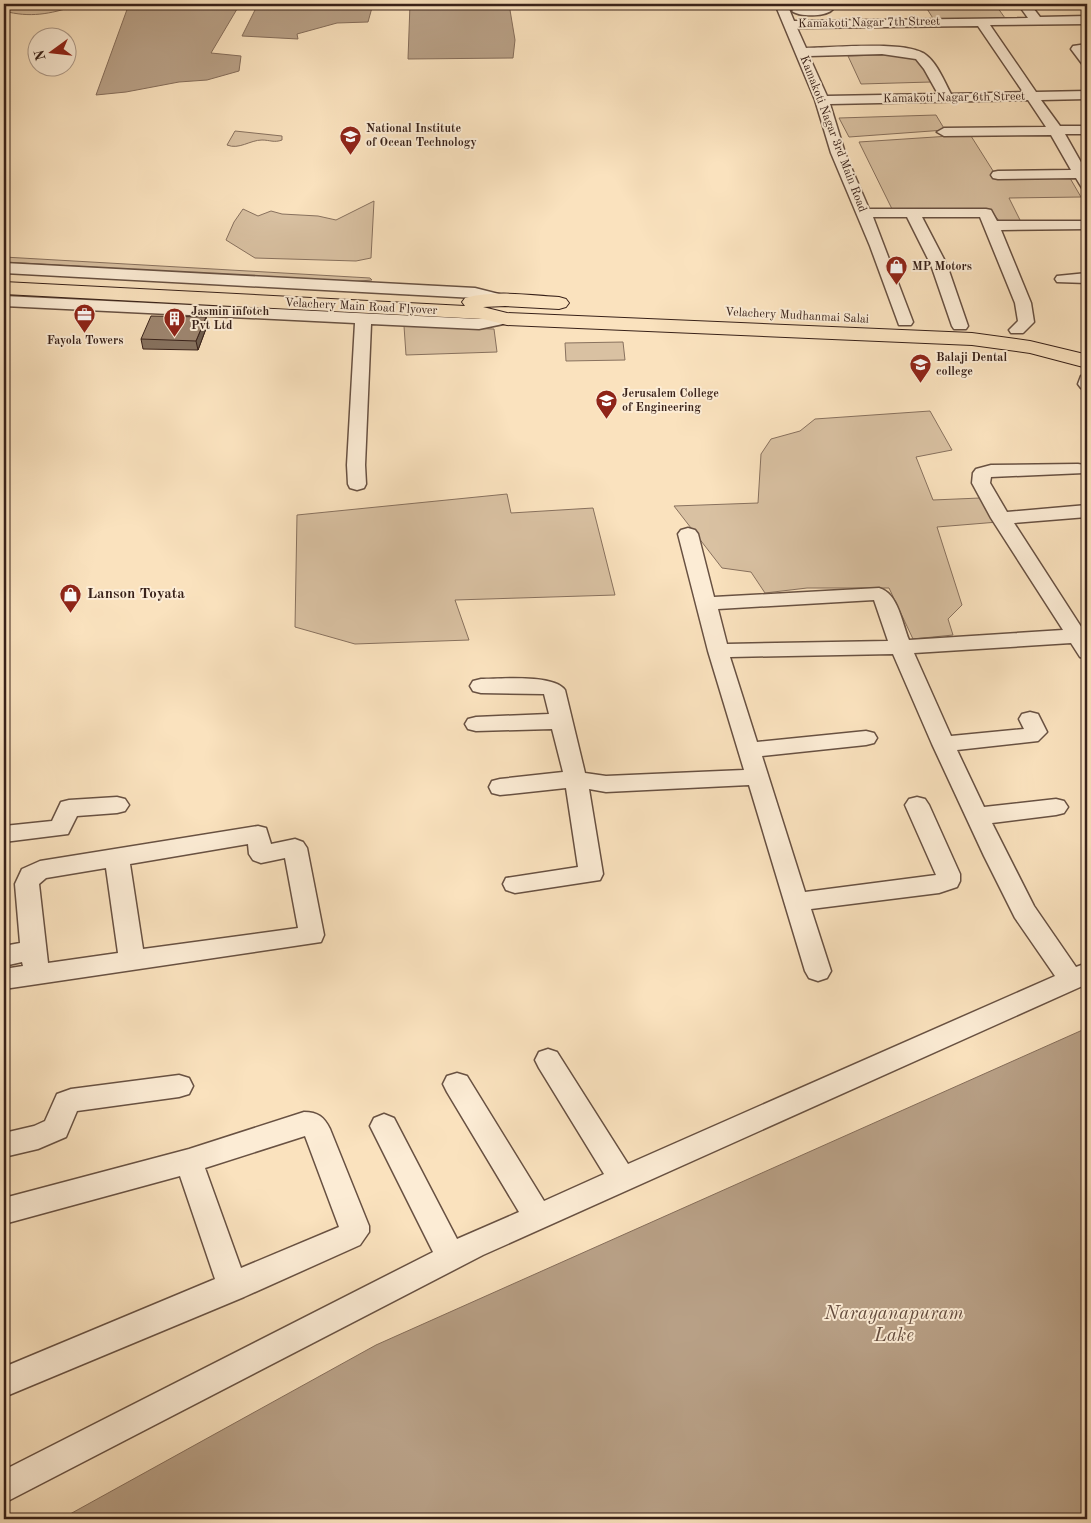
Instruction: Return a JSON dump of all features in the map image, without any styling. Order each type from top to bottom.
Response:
[{"type":"main road","name":"Velachery Main Road Flyover","points":[[4,277],[415,304],[483,313],[508,320],[576,322]]},
{"type":"main road","name":"Velachery Main Road Flyover","points":[[4,288],[415,304],[474,303],[506,300]]},
{"type":"main road","name":"Velachery Mudhanmai Salai","points":[[506,300],[892,326],[1050,350],[1087,362]]},
{"type":"main road","name":"Velachery Mudhanmai Salai","points":[[576,322],[960,326],[1017,330],[1087,348]]},
{"type":"street","points":[[788,9],[826,10],[825,4]]},
{"type":"street","points":[[1024,4],[1037,21]]},
{"type":"street","points":[[788,9],[828,11],[834,22]]},
{"type":"street","points":[[788,9],[797,21],[804,23]]},
{"type":"street","name":"Kamakoti Nagar 3rd Main Road","points":[[788,9],[790,25],[822,100],[838,153],[878,246],[892,326]]},
{"type":"street","points":[[923,10],[931,22]]},
{"type":"street","points":[[981,20],[1056,130],[1084,179]]},
{"type":"street","name":"Kamakoti Nagar 7th Street","points":[[790,25],[834,22],[1087,20]]},
{"type":"street","points":[[1087,48],[1077,49],[1087,62]]},
{"type":"street","points":[[802,52],[898,51],[914,53],[922,58],[947,98]]},
{"type":"street","name":"Kamakoti Nagar 6th Street","points":[[822,100],[1087,95]]},
{"type":"street","points":[[944,132],[1087,130]]},
{"type":"street","points":[[998,175],[1084,179]]},
{"type":"street","points":[[912,213],[939,265],[960,326]]},
{"type":"street","points":[[864,214],[986,213],[1023,303],[1026,322],[1017,330]]},
{"type":"street","points":[[992,226],[1087,225]]},
{"type":"street","points":[[4,268],[475,292],[506,300]]},
{"type":"street","points":[[1063,279],[1087,278]]},
{"type":"street","points":[[4,301],[363,316],[479,324],[508,320]]},
{"type":"street","points":[[357,484],[356,465],[363,316]]},
{"type":"street","points":[[1078,469],[991,471],[982,473],[981,483],[1001,518],[1082,644]]},
{"type":"street","points":[[1001,518],[1087,511]]},
{"type":"street","points":[[688,534],[718,651],[818,971]]},
{"type":"street","points":[[4,1488],[451,1257],[1079,976],[1024,910],[943,744],[901,647],[882,596],[879,594],[705,604]]},
{"type":"street","points":[[718,651],[1082,644]]},
{"type":"street","points":[[481,686],[548,687],[554,690],[563,721],[575,779],[591,874],[515,884]]},
{"type":"street","points":[[943,744],[1034,735],[1036,732],[1030,719]]},
{"type":"street","points":[[476,724],[563,721]]},
{"type":"street","points":[[750,750],[866,738]]},
{"type":"street","points":[[500,787],[575,779],[606,784],[758,778]]},
{"type":"street","points":[[4,834],[60,828],[69,808],[117,805]]},
{"type":"street","points":[[796,902],[939,884],[948,880],[948,874],[917,805]]},
{"type":"street","points":[[977,816],[1056,807]]},
{"type":"street","points":[[4,956],[34,962],[132,959],[312,935],[295,848],[261,854],[258,834],[117,859],[40,870],[30,875],[27,884],[34,962]]},
{"type":"street","points":[[117,859],[132,959]]},
{"type":"street","points":[[4,978],[34,962]]},
{"type":"street","points":[[548,1060],[623,1180]]},
{"type":"street","points":[[457,1084],[538,1217]]},
{"type":"street","points":[[4,1145],[38,1137],[56,1129],[67,1102],[71,1100],[179,1086]]},
{"type":"street","points":[[4,1211],[189,1161],[304,1124],[312,1124],[316,1129],[354,1226],[354,1232],[350,1236],[233,1287],[4,1382]]},
{"type":"street","points":[[384,1126],[451,1257]]},
{"type":"street","points":[[189,1161],[233,1287]]},
{"type":"shaded area","points":[[4,4],[75,4],[75,6],[31,15],[4,11]]},
{"type":"shaded area","points":[[924,4],[995,4],[1005,18],[934,20]]},
{"type":"shaded area","points":[[915,54],[931,82],[861,84],[848,56]]},
{"type":"shaded area","points":[[936,115],[945,130],[849,137],[839,118]]},
{"type":"shaded area","points":[[235,131],[282,136],[282,140],[258,140],[240,146],[227,145]]},
{"type":"shaded area","points":[[971,136],[995,174],[1067,173],[1081,197],[1009,198],[1021,222],[1000,222],[992,212],[893,211],[859,142]]},
{"type":"shaded area","points":[[374,201],[371,258],[356,261],[255,258],[226,240],[234,222],[243,209],[258,216],[271,211],[336,220]]},
{"type":"shaded area","points":[[4,257],[370,278],[372,280],[347,282],[4,262]]},
{"type":"shaded area","points":[[404,326],[494,329],[497,352],[406,355]]},
{"type":"shaded area","points":[[623,342],[625,360],[566,361],[565,343]]},
{"type":"shaded area","points":[[930,411],[952,450],[916,457],[933,500],[980,498],[998,522],[937,527],[962,605],[948,619],[953,635],[913,639],[889,588],[807,588],[765,593],[751,572],[722,568],[674,506],[758,503],[761,454],[771,439],[800,431],[815,419]]},
{"type":"shaded area","points":[[507,494],[511,513],[593,508],[615,595],[455,600],[469,640],[355,644],[295,627],[297,515]]},
{"type":"water","points":[[129,4],[240,4],[211,53],[241,56],[239,71],[207,80],[179,82],[126,92],[96,95]]},
{"type":"water","points":[[258,4],[373,4],[368,22],[337,23],[297,34],[298,39],[242,36]]},
{"type":"water","points":[[410,4],[509,4],[515,40],[513,58],[408,59]]},
{"type":"water","name":"Narayanapuram Lake","points":[[1087,1028],[1087,1519],[61,1519],[376,1345]]},
{"type":"building","points":[[151,316],[206,317],[196,341],[141,339]]},
{"type":"place","name":"National Institute of Ocean Technology","points":[[350,155]]},
{"type":"place","name":"MP Motors","points":[[896,286]]},
{"type":"place","name":"Fayola Towers","points":[[85,333]]},
{"type":"place","name":"Jasmin infotch Pvt Ltd","points":[[175,338]]},
{"type":"place","name":"Balaji Dental college","points":[[920,384]]},
{"type":"place","name":"Jerusalem College of Engineering","points":[[606,420]]},
{"type":"place","name":"Lanson Toyata","points":[[71,613]]}]
